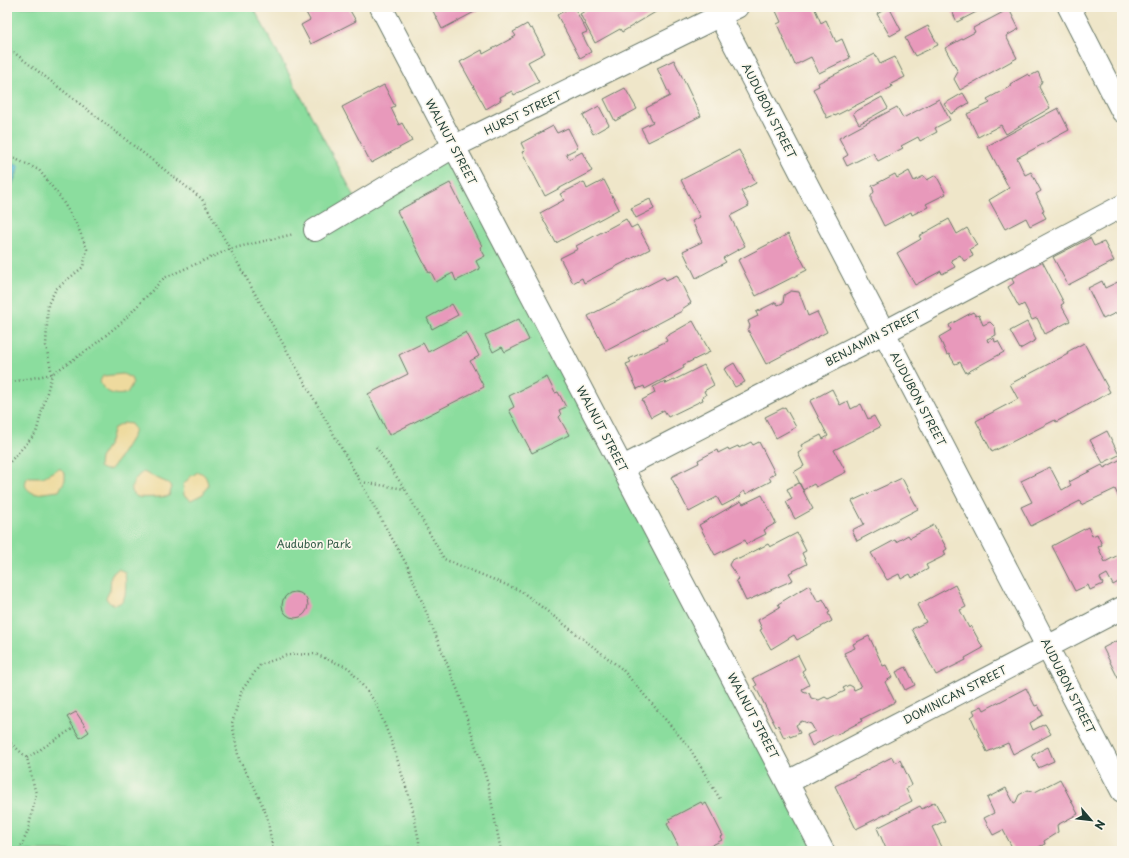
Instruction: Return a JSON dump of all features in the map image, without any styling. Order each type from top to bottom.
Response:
[{"type":"street","name":"WALNUT STREET","points":[[381,7],[823,851]]},
{"type":"street","points":[[1069,7],[1122,111]]},
{"type":"street","name":"HURST STREET","points":[[315,230],[453,147],[724,10]]},
{"type":"street","name":"AUDUBON STREET","points":[[724,10],[884,333],[1122,791]]},
{"type":"street","name":"BENJAMIN STREET","points":[[622,467],[884,333],[1122,206]]},
{"type":"street","name":"DOMINICAN STREET","points":[[788,782],[1122,608]]},
{"type":"path","points":[[7,47],[202,199],[408,568],[458,691],[488,784],[501,851]]},
{"type":"path","points":[[7,155],[39,170],[60,197],[77,225],[87,249],[83,267],[56,289],[48,304],[46,346],[52,374],[36,433],[7,465]]},
{"type":"path","points":[[7,383],[52,374],[89,349],[122,322],[164,278],[230,250],[315,230]]},
{"type":"path","points":[[376,447],[405,489],[444,558],[521,591],[622,669],[689,747],[720,799]]},
{"type":"path","points":[[361,482],[405,489]]},
{"type":"path","points":[[273,851],[267,816],[254,786],[239,760],[232,723],[242,690],[260,665],[287,655],[315,654],[349,668],[376,703],[393,746],[412,806],[419,841],[419,851]]},
{"type":"path","points":[[27,758],[72,729]]},
{"type":"path","points":[[7,742],[12,744],[27,758],[36,794],[28,831],[19,851]]},
{"type":"green space","name":"Audubon Park","points":[[7,7],[253,7],[358,203],[450,153],[820,851],[7,851]]},
{"type":"sand","points":[[123,374],[131,378],[133,383],[127,393],[111,393],[104,388],[100,381],[103,376]]},
{"type":"sand","points":[[124,423],[131,424],[134,428],[133,436],[111,469],[102,469],[99,467],[100,458],[109,444],[114,428]]},
{"type":"sand","points":[[58,469],[61,469],[65,473],[65,480],[59,491],[35,494],[26,487],[25,483],[28,477],[43,477]]},
{"type":"sand","points":[[143,472],[170,484],[172,487],[169,496],[138,497],[134,494],[132,488],[134,481]]},
{"type":"sand","points":[[198,472],[205,477],[208,485],[203,494],[191,500],[184,495],[183,485],[190,477]]},
{"type":"sand","points":[[118,569],[125,572],[125,595],[121,602],[113,604],[106,598],[110,590],[111,575]]},
{"type":"water","points":[[7,161],[20,166],[7,197]]},
{"type":"building","points":[[303,7],[348,7],[356,21],[311,44],[301,25],[310,20]]},
{"type":"building","points":[[431,7],[484,7],[442,29]]},
{"type":"building","points":[[571,7],[574,7],[587,32],[582,34],[591,52],[580,58],[557,15]]},
{"type":"building","points":[[587,7],[664,7],[622,32],[620,29],[595,43],[580,14],[588,9]]},
{"type":"building","points":[[784,7],[814,7],[821,23],[826,20],[836,42],[842,39],[850,58],[819,73],[811,57],[795,65],[777,24],[781,22],[776,11]]},
{"type":"building","points":[[889,7],[901,30],[890,36],[877,14]]},
{"type":"building","points":[[950,7],[986,7],[957,22]]},
{"type":"building","points":[[1009,9],[1019,29],[1006,36],[1017,58],[960,90],[954,79],[958,72],[945,48],[975,32],[973,28]]},
{"type":"building","points":[[527,24],[530,29],[532,28],[545,53],[528,62],[539,82],[514,95],[512,91],[500,97],[501,100],[486,109],[460,62],[482,50],[483,54],[516,36],[513,32]]},
{"type":"building","points":[[928,26],[938,45],[915,56],[905,38]]},
{"type":"building","points":[[875,54],[880,64],[895,57],[905,77],[891,84],[892,87],[835,116],[834,115],[827,118],[813,89],[819,86],[818,83]]},
{"type":"building","points":[[674,60],[701,116],[648,142],[641,128],[653,122],[646,108],[670,96],[657,68]]},
{"type":"building","points":[[1038,72],[1042,81],[1039,87],[1050,108],[1006,134],[1001,125],[978,137],[967,114],[990,103],[987,99],[1011,86],[1010,84],[1028,74],[1030,76]]},
{"type":"building","points":[[384,85],[395,106],[391,108],[399,125],[402,123],[412,141],[371,163],[342,107]]},
{"type":"building","points":[[625,88],[637,109],[615,121],[604,99]]},
{"type":"building","points":[[963,93],[969,103],[951,114],[944,104]]},
{"type":"building","points":[[882,97],[888,108],[859,124],[853,113]]},
{"type":"building","points":[[939,99],[950,120],[935,128],[937,132],[920,141],[918,137],[901,146],[903,148],[878,161],[873,153],[847,166],[843,158],[848,155],[839,138],[897,107],[903,118]]},
{"type":"building","points":[[599,106],[609,125],[593,134],[583,115]]},
{"type":"building","points":[[1058,108],[1069,130],[1017,158],[1025,175],[1031,172],[1041,191],[1036,194],[1044,210],[1042,211],[1046,218],[1030,226],[1026,218],[1005,229],[989,200],[1009,188],[987,146]]},
{"type":"building","points":[[553,126],[557,133],[568,128],[578,148],[566,154],[569,159],[582,152],[592,171],[545,196],[522,152],[525,151],[521,143]]},
{"type":"building","points":[[739,150],[756,183],[741,191],[749,206],[730,216],[745,246],[723,258],[726,262],[696,278],[683,251],[702,242],[692,221],[700,217],[681,180]]},
{"type":"building","points":[[909,171],[914,181],[924,176],[927,180],[936,175],[946,194],[926,204],[928,207],[912,215],[911,212],[884,226],[871,200],[871,196],[874,192],[872,186],[895,174],[897,178]]},
{"type":"building","points":[[604,180],[619,209],[556,243],[540,213],[564,200],[560,194],[584,182],[587,189]]},
{"type":"building","points":[[450,183],[482,246],[480,247],[485,256],[476,261],[480,269],[456,281],[453,273],[436,282],[431,272],[429,273],[397,211]]},
{"type":"building","points":[[650,199],[654,209],[636,218],[631,208]]},
{"type":"building","points":[[626,219],[631,228],[637,225],[650,249],[584,283],[582,278],[573,283],[560,258],[578,249],[576,246]]},
{"type":"building","points":[[949,219],[957,234],[967,228],[977,245],[970,249],[973,256],[964,261],[960,255],[951,260],[955,267],[942,274],[941,271],[915,285],[897,253],[921,239],[919,236]]},
{"type":"building","points":[[788,234],[807,270],[756,296],[738,260]]},
{"type":"building","points":[[1090,238],[1094,246],[1104,242],[1114,261],[1068,285],[1053,257]]},
{"type":"building","points":[[1042,261],[1064,303],[1061,305],[1070,321],[1045,334],[1037,318],[1032,320],[1024,304],[1019,307],[1008,287],[1014,283],[1011,277]]},
{"type":"building","points":[[677,275],[691,303],[682,309],[682,311],[606,351],[588,316],[664,277],[666,280]]},
{"type":"building","points":[[1122,280],[1122,310],[1103,319],[1088,288],[1102,281],[1105,288]]},
{"type":"building","points":[[791,291],[799,292],[808,316],[817,312],[827,332],[766,364],[748,330],[750,326],[748,321],[758,316],[756,312],[776,302],[778,305],[783,303],[784,295]]},
{"type":"building","points":[[452,304],[458,315],[432,329],[427,318]]},
{"type":"building","points":[[973,312],[976,316],[979,315],[983,325],[990,322],[995,327],[996,335],[987,339],[988,342],[994,338],[995,342],[998,341],[1004,352],[966,373],[960,362],[955,364],[949,354],[947,355],[939,337],[951,330],[949,325]]},
{"type":"building","points":[[519,319],[529,340],[505,352],[502,347],[493,352],[485,335]]},
{"type":"building","points":[[693,321],[710,352],[683,365],[684,368],[645,389],[644,386],[637,389],[626,364],[631,362],[629,359],[667,341],[665,337]]},
{"type":"building","points":[[1027,322],[1036,340],[1020,349],[1010,331]]},
{"type":"building","points":[[466,332],[479,356],[470,361],[484,387],[389,435],[368,394],[408,374],[399,355],[423,343],[428,352]]},
{"type":"building","points":[[1084,343],[1110,392],[1056,422],[1055,420],[992,452],[976,421],[1018,399],[1010,384],[1068,354],[1067,352]]},
{"type":"building","points":[[734,363],[745,382],[735,387],[724,369]]},
{"type":"building","points":[[704,365],[714,385],[704,391],[706,395],[702,397],[703,400],[668,417],[664,410],[651,417],[642,400],[655,393],[653,387],[665,381],[666,384]]},
{"type":"building","points":[[547,377],[555,393],[558,392],[566,407],[559,410],[561,415],[559,417],[569,435],[532,453],[509,410],[514,407],[509,396]]},
{"type":"building","points":[[832,389],[840,405],[848,401],[851,409],[861,404],[868,419],[874,416],[880,427],[834,450],[846,472],[816,487],[814,484],[803,490],[794,472],[804,466],[798,453],[803,450],[801,445],[821,435],[823,439],[828,436],[810,401]]},
{"type":"building","points":[[785,407],[796,427],[776,438],[765,417]]},
{"type":"building","points":[[1107,431],[1119,455],[1103,463],[1090,440]]},
{"type":"building","points":[[751,442],[753,445],[759,442],[775,473],[769,477],[771,481],[746,494],[744,491],[740,494],[741,496],[722,506],[717,497],[689,512],[671,477],[699,463],[698,460],[717,450],[718,453],[728,448],[729,450],[738,446],[739,448]]},
{"type":"building","points":[[1121,459],[1122,499],[1120,500],[1115,489],[1081,505],[1080,501],[1031,526],[1021,507],[1032,502],[1021,481],[1050,467],[1062,490],[1071,485],[1069,482],[1102,465],[1104,468]]},
{"type":"building","points":[[902,478],[918,509],[857,541],[852,530],[864,524],[852,501]]},
{"type":"building","points":[[799,483],[813,509],[795,519],[786,502],[792,499],[787,489]]},
{"type":"building","points":[[762,495],[776,523],[764,530],[766,534],[746,544],[745,540],[715,555],[699,525],[741,501],[743,504]]},
{"type":"building","points":[[934,525],[947,549],[944,551],[946,555],[926,565],[928,569],[912,578],[910,574],[901,579],[899,574],[887,580],[871,553],[908,535],[910,538]]},
{"type":"building","points":[[1088,527],[1092,536],[1097,534],[1102,545],[1098,547],[1105,562],[1122,553],[1122,580],[1113,585],[1107,574],[1100,578],[1103,584],[1090,590],[1088,585],[1075,591],[1052,546]]},
{"type":"building","points":[[797,533],[806,551],[802,553],[807,564],[789,573],[793,580],[746,601],[736,580],[739,579],[729,565],[731,561],[736,558],[739,559],[768,544],[770,547]]},
{"type":"building","points":[[1122,538],[1122,547],[1119,540]]},
{"type":"building","points":[[809,585],[818,602],[823,599],[830,612],[828,613],[832,621],[797,640],[794,635],[771,649],[760,630],[762,629],[758,620],[780,607],[778,604]]},
{"type":"building","points":[[955,585],[966,607],[960,610],[969,628],[971,626],[983,648],[965,658],[966,660],[936,675],[912,629],[926,622],[917,605]]},
{"type":"building","points":[[295,592],[305,595],[308,605],[305,615],[295,618],[285,615],[282,605],[285,595]]},
{"type":"building","points":[[869,636],[883,666],[886,665],[892,677],[885,682],[895,702],[861,719],[862,721],[836,735],[835,734],[812,746],[807,735],[815,731],[811,724],[802,721],[796,725],[800,733],[790,737],[789,735],[784,738],[778,725],[776,727],[755,686],[757,685],[753,678],[798,655],[805,669],[802,671],[809,685],[802,689],[803,691],[809,693],[811,698],[819,700],[825,697],[828,699],[845,691],[843,688],[849,685],[853,687],[854,690],[861,687],[844,653],[855,648],[853,644]]},
{"type":"building","points":[[1122,638],[1122,686],[1103,648]]},
{"type":"building","points":[[906,667],[915,685],[905,690],[896,672]]},
{"type":"building","points":[[1026,688],[1035,706],[1038,705],[1043,715],[1030,723],[1033,730],[1045,724],[1051,734],[1013,754],[1008,743],[987,752],[971,717],[975,714],[973,710],[982,706],[984,710]]},
{"type":"building","points":[[76,712],[89,732],[80,738],[67,717]]},
{"type":"building","points":[[1048,747],[1054,761],[1038,768],[1032,755]]},
{"type":"building","points":[[892,757],[895,763],[900,760],[912,785],[906,789],[912,801],[856,829],[835,786]]},
{"type":"building","points":[[1060,779],[1078,814],[1057,825],[1058,832],[1044,841],[1045,844],[1039,847],[1041,849],[1014,851],[1003,830],[993,835],[984,818],[994,813],[987,798],[1006,788],[1014,803],[1019,795],[1028,790],[1035,792]]},
{"type":"building","points":[[701,802],[703,805],[706,803],[723,836],[720,837],[722,840],[701,851],[681,851],[667,824],[670,822],[669,819]]},
{"type":"building","points":[[935,802],[945,821],[932,827],[944,851],[887,851],[877,828],[920,806],[922,809]]}]
